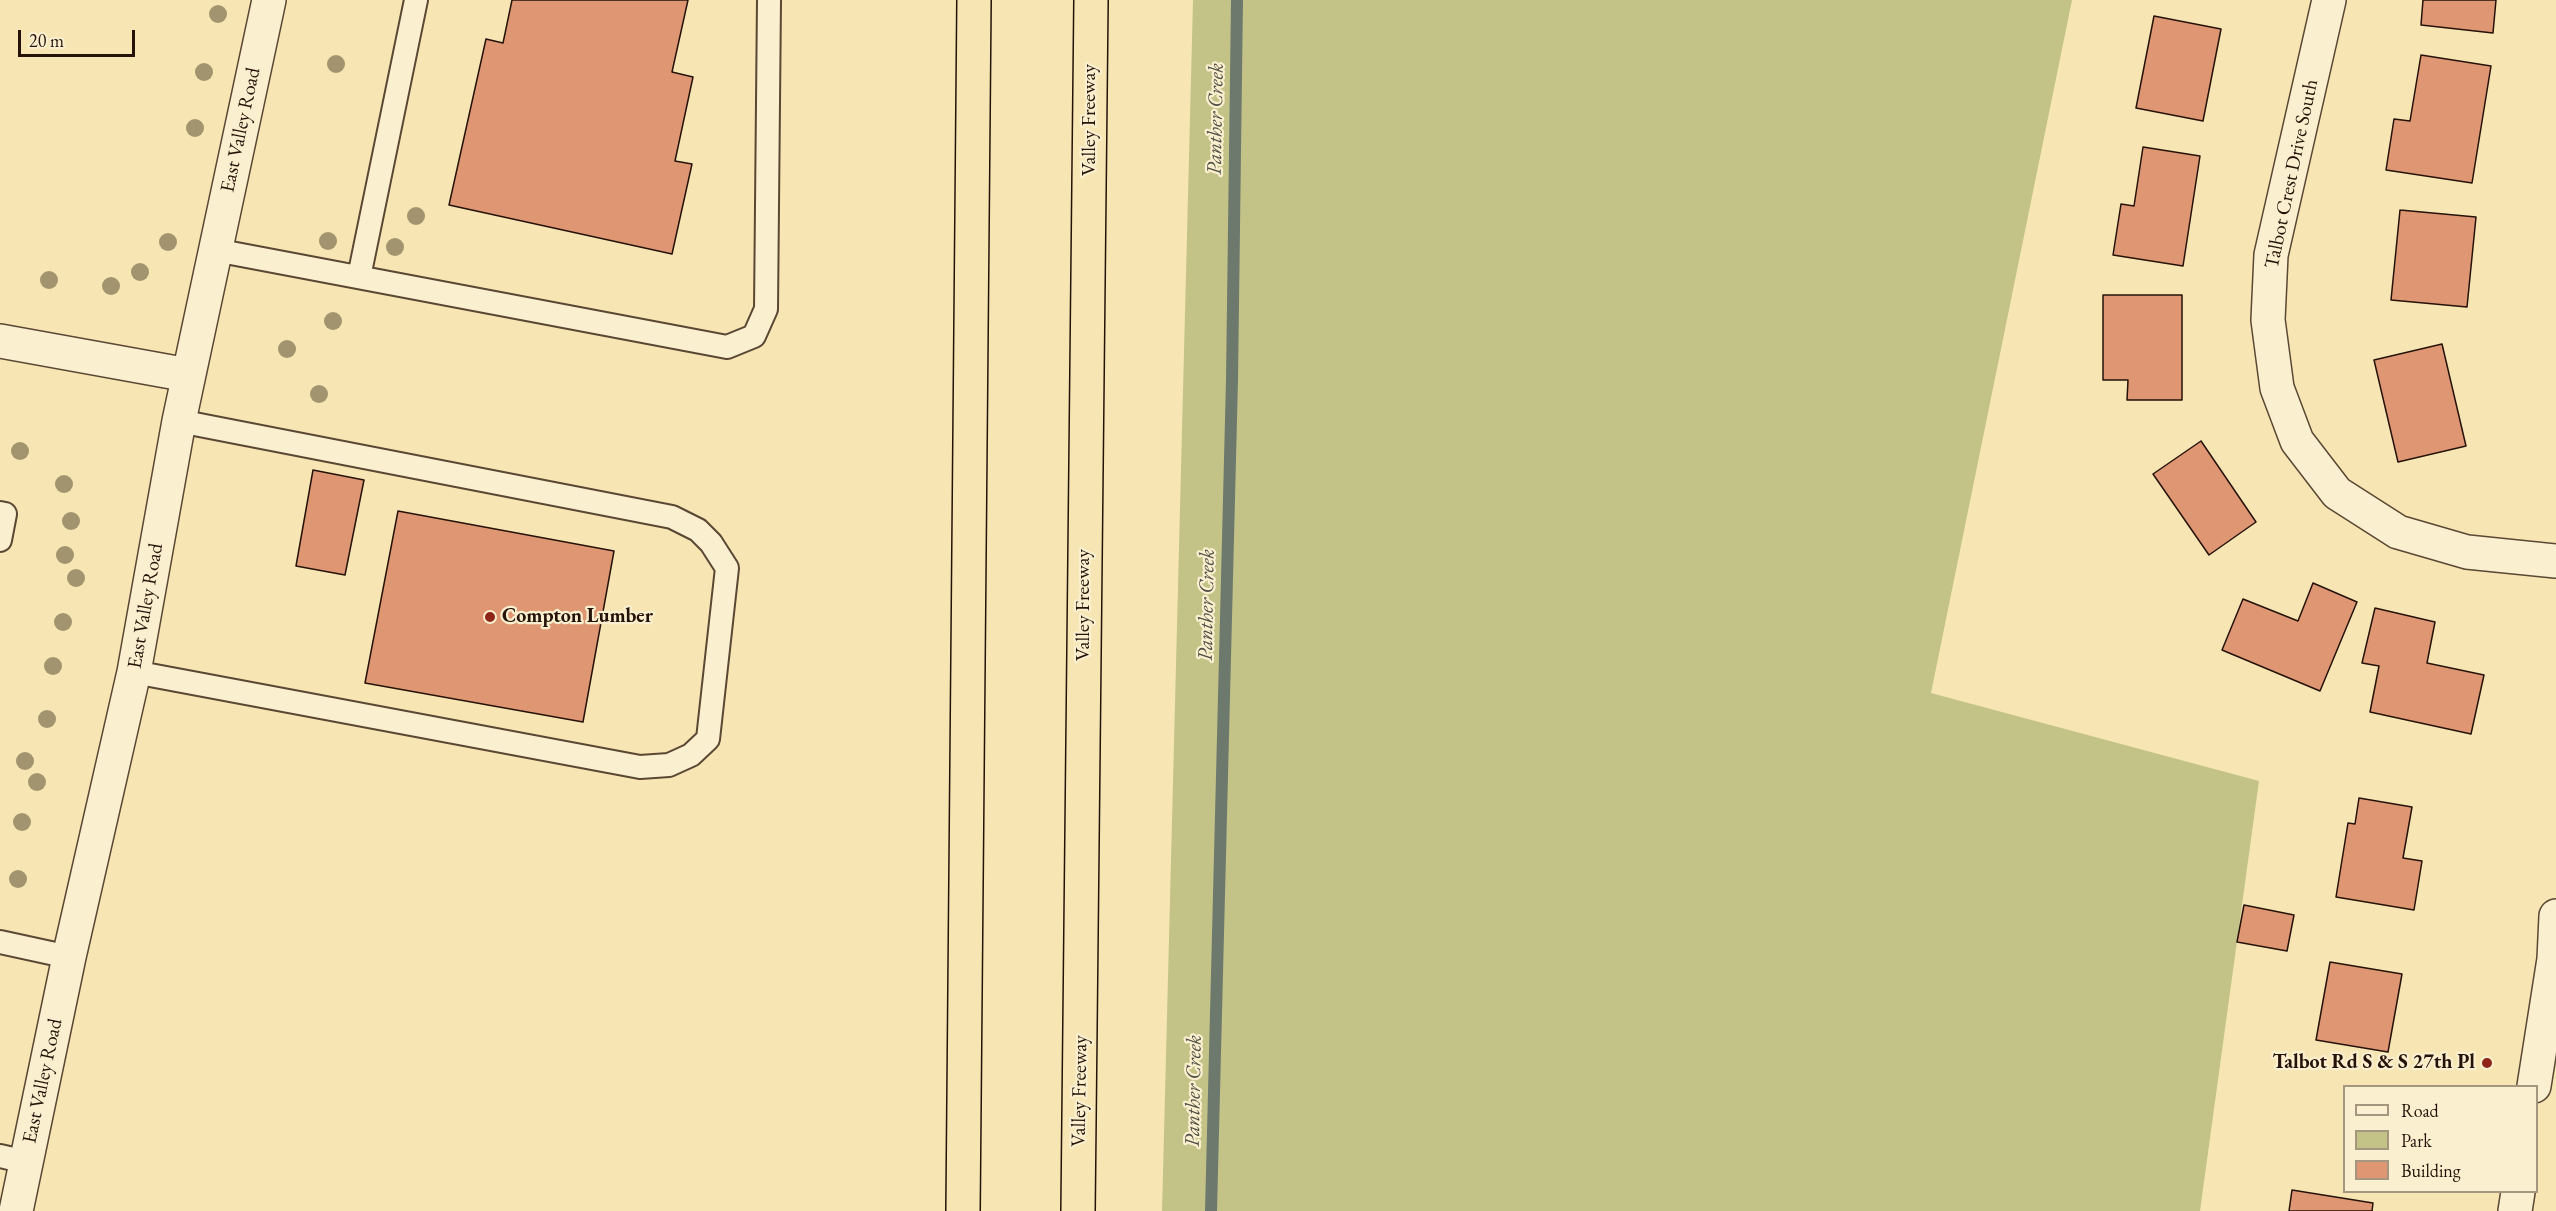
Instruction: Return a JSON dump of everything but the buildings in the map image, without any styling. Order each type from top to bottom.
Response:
[{"type":"highway","points":[[963,1211],[974,0]]},
{"type":"highway","name":"Valley Freeway","points":[[1078,1211],[1091,0]]},
{"type":"street","name":"East Valley Road","points":[[16,1211],[13,1159],[69,957],[134,672],[188,375],[269,0]]},
{"type":"street","name":"Talbot Crest Drive South","points":[[2330,0],[2271,255],[2270,331],[2277,388],[2297,441],[2337,494],[2398,532],[2467,552],[2556,561]]},
{"type":"street","points":[[0,341],[188,375]]},
{"type":"street","points":[[2534,1085],[2555,959],[2556,916]]},
{"type":"street","points":[[2515,1211],[2518,1193]]},
{"type":"lane","points":[[359,277],[416,0]]},
{"type":"lane","points":[[216,250],[727,347],[754,336],[766,309],[769,0]]},
{"type":"lane","points":[[134,672],[640,767],[669,765],[691,755],[708,739],[727,568],[711,543],[698,530],[672,517],[179,421]]},
{"type":"lane","points":[[0,513],[5,514],[0,540]]},
{"type":"lane","points":[[0,942],[69,957]]},
{"type":"green space","points":[[1193,0],[2072,0],[1931,693],[2259,781],[2200,1211],[1162,1211]]},
{"type":"waterway","name":"Panther Creek","points":[[1211,1211],[1232,380],[1237,0]]},
{"type":"place","name":"Compton Lumber","points":[[490,617]]},
{"type":"place","name":"Talbot Rd S & S 27th Pl","points":[[2487,1063]]}]
